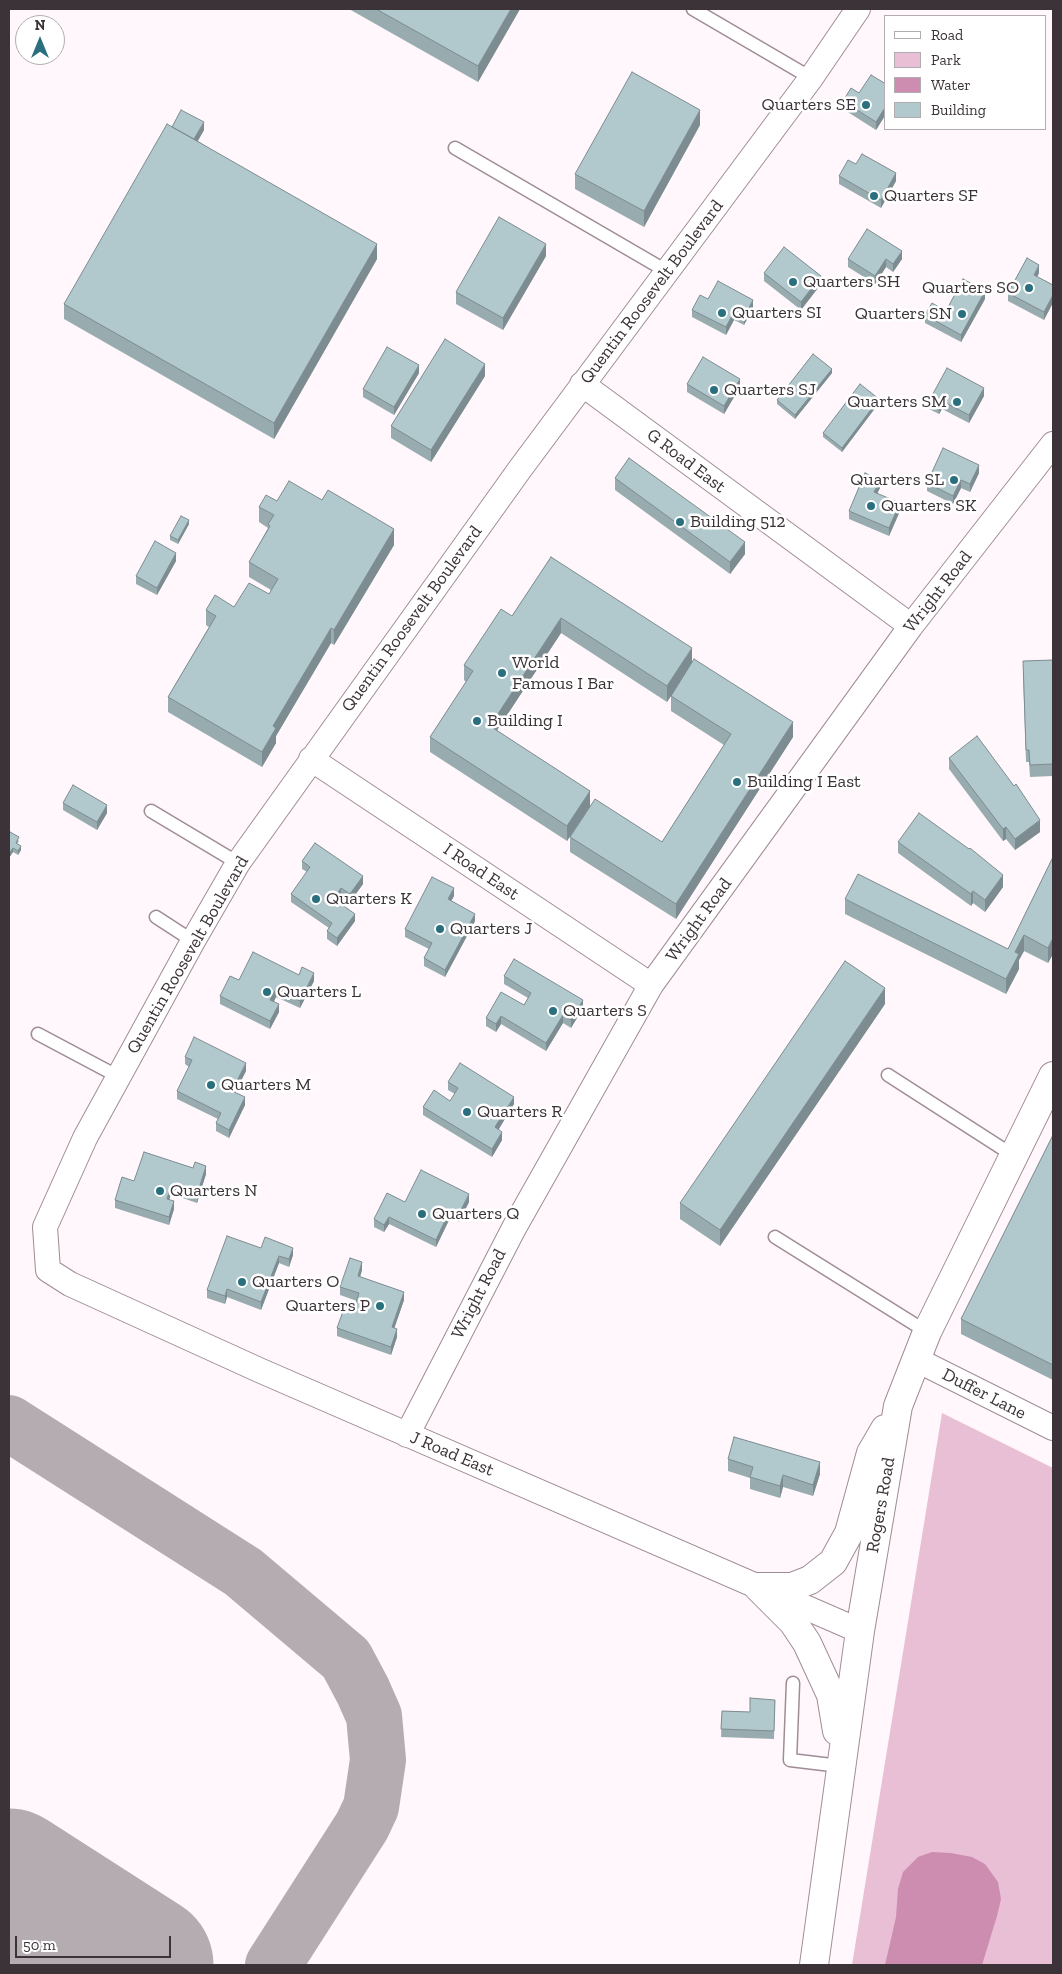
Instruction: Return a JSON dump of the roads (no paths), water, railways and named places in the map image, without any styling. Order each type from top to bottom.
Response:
[{"type":"street","name":"Quentin Roosevelt Boulevard","points":[[48,1270],[45,1227],[85,1138],[238,863],[582,384],[668,272],[811,78],[858,9]]},
{"type":"street","name":"G Road East","points":[[582,384],[910,626]]},
{"type":"street","name":"Wright Road","points":[[407,1435],[514,1228],[651,986],[910,626],[1053,444]]},
{"type":"street","name":"I Road East","points":[[311,759],[651,986]]},
{"type":"street","name":"Rogers Road","points":[[814,1965],[860,1631],[898,1406],[927,1332],[1014,1156],[1046,1105],[1053,1076]]},
{"type":"street","name":"J Road East","points":[[48,1270],[79,1288],[268,1374],[860,1631]]},
{"type":"street","name":"Duffer Lane","points":[[915,1359],[1053,1428]]},
{"type":"street","points":[[758,1587],[792,1587],[810,1580],[833,1562],[849,1533],[871,1453],[898,1406]]},
{"type":"street","points":[[758,1587],[793,1622],[807,1643],[831,1695],[840,1766]]},
{"type":"lane","points":[[693,9],[811,78]]},
{"type":"lane","points":[[455,148],[668,272]]},
{"type":"lane","points":[[152,812],[238,863]]},
{"type":"lane","points":[[156,917],[193,941]]},
{"type":"lane","points":[[38,1034],[119,1077]]},
{"type":"lane","points":[[888,1075],[1014,1156]]},
{"type":"lane","points":[[775,1237],[927,1332]]},
{"type":"lane","points":[[793,1683],[790,1760],[840,1766]]},
{"type":"water","points":[[932,1852],[972,1857],[985,1864],[998,1882],[1001,1899],[982,1965],[885,1965],[896,1917],[898,1889],[903,1872],[918,1857]]},
{"type":"place","name":"Quarters SE","points":[[866,105]]},
{"type":"place","name":"Quarters SF","points":[[874,196]]},
{"type":"place","name":"Quarters SH","points":[[793,282]]},
{"type":"place","name":"Quarters SO","points":[[1029,288]]},
{"type":"place","name":"Quarters SI","points":[[722,313]]},
{"type":"place","name":"Quarters SN","points":[[962,314]]},
{"type":"place","name":"Quarters SJ","points":[[714,390]]},
{"type":"place","name":"Quarters SM","points":[[957,402]]},
{"type":"place","name":"Quarters SL","points":[[954,480]]},
{"type":"place","name":"Quarters SK","points":[[871,506]]},
{"type":"place","name":"Building 512","points":[[680,522]]},
{"type":"place","name":"World Famous I Bar","points":[[502,673]]},
{"type":"place","name":"Building I","points":[[477,721]]},
{"type":"place","name":"Building I East","points":[[737,782]]},
{"type":"place","name":"Quarters K","points":[[316,899]]},
{"type":"place","name":"Quarters J","points":[[440,929]]},
{"type":"place","name":"Quarters L","points":[[267,992]]},
{"type":"place","name":"Quarters S","points":[[553,1011]]},
{"type":"place","name":"Quarters M","points":[[211,1085]]},
{"type":"place","name":"Quarters R","points":[[467,1112]]},
{"type":"place","name":"Quarters N","points":[[160,1191]]},
{"type":"place","name":"Quarters Q","points":[[422,1214]]},
{"type":"place","name":"Quarters O","points":[[242,1282]]},
{"type":"place","name":"Quarters P","points":[[380,1306]]}]
